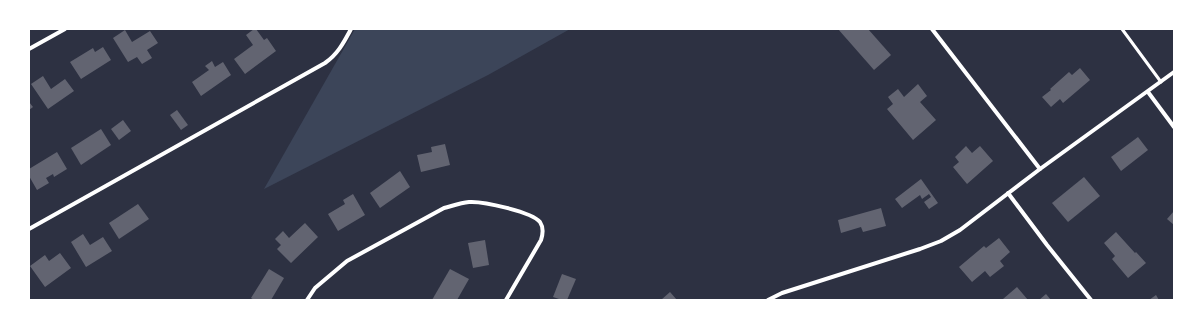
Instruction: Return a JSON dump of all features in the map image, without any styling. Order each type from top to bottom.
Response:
[{"type":"street","points":[[29,49],[64,29]]},
{"type":"street","points":[[29,230],[325,63],[336,53],[351,29]]},
{"type":"street","points":[[932,29],[1040,169]]},
{"type":"street","points":[[768,300],[782,293],[941,241],[960,230],[1040,169],[1174,72]]},
{"type":"street","points":[[1148,92],[1174,127]]},
{"type":"street","points":[[1008,193],[1091,300]]},
{"type":"street","points":[[307,300],[316,288],[347,261],[444,208],[469,202],[478,202],[503,207],[534,217],[542,226],[543,233],[541,240],[506,300]]},
{"type":"lane","points":[[1122,29],[1161,82]]},
{"type":"shaded area","points":[[355,29],[570,29],[488,75],[264,189]]},
{"type":"building","points":[[256,29],[264,40],[267,38],[276,51],[245,74],[234,59],[253,45],[246,35]]},
{"type":"building","points":[[838,29],[868,29],[891,55],[874,70]]},
{"type":"building","points":[[125,30],[132,42],[150,31],[158,43],[147,50],[152,58],[142,64],[137,57],[128,62],[113,38]]},
{"type":"building","points":[[103,47],[111,60],[81,79],[70,62],[93,48],[95,52]]},
{"type":"building","points":[[212,61],[215,67],[223,62],[231,75],[201,96],[192,82],[209,70],[205,66]]},
{"type":"building","points":[[1080,68],[1090,80],[1063,103],[1060,99],[1051,107],[1042,97],[1069,72],[1072,75]]},
{"type":"building","points":[[43,76],[51,89],[65,79],[74,91],[48,109],[31,84]]},
{"type":"building","points":[[918,84],[927,96],[920,102],[936,120],[913,140],[887,109],[893,104],[888,97],[898,89],[904,97]]},
{"type":"building","points":[[29,102],[33,107],[29,110]]},
{"type":"building","points":[[177,110],[188,125],[181,130],[170,115]]},
{"type":"building","points":[[123,120],[131,131],[119,140],[111,129]]},
{"type":"building","points":[[101,129],[111,145],[81,165],[71,148]]},
{"type":"building","points":[[1138,137],[1148,150],[1121,171],[1111,157]]},
{"type":"building","points":[[445,144],[450,165],[421,172],[417,155],[432,152],[431,147]]},
{"type":"building","points":[[966,146],[972,153],[980,146],[993,161],[967,184],[953,167],[959,162],[955,157]]},
{"type":"building","points":[[57,152],[67,169],[54,177],[53,174],[46,178],[49,183],[37,190],[29,176],[29,169]]},
{"type":"building","points":[[400,171],[410,187],[380,208],[370,193]]},
{"type":"building","points":[[1084,177],[1100,196],[1068,222],[1052,203]]},
{"type":"building","points":[[921,179],[938,203],[929,209],[924,202],[931,197],[929,194],[922,199],[920,195],[902,208],[895,199]]},
{"type":"building","points":[[353,194],[365,215],[338,231],[328,214],[345,204],[343,200]]},
{"type":"building","points":[[138,204],[149,219],[119,239],[109,223]]},
{"type":"building","points":[[881,208],[886,226],[863,232],[861,227],[841,233],[838,220]]},
{"type":"building","points":[[1174,211],[1174,225],[1167,219]]},
{"type":"building","points":[[305,223],[318,237],[291,263],[277,249],[281,245],[275,239],[283,231],[289,238]]},
{"type":"building","points":[[1116,232],[1146,263],[1128,278],[1112,259],[1115,256],[1104,243]]},
{"type":"building","points":[[83,234],[90,245],[103,237],[112,251],[86,267],[71,242]]},
{"type":"building","points":[[999,238],[1010,252],[1000,261],[1004,266],[990,277],[985,271],[972,282],[959,267],[984,246],[986,248]]},
{"type":"building","points":[[485,240],[489,265],[473,268],[468,243]]},
{"type":"building","points":[[60,253],[71,268],[45,287],[30,266],[45,255],[49,261]]},
{"type":"building","points":[[269,269],[284,278],[271,300],[254,300],[251,298]]},
{"type":"building","points":[[450,269],[469,279],[457,300],[432,300]]},
{"type":"building","points":[[562,274],[576,279],[567,300],[553,297]]},
{"type":"building","points":[[1017,287],[1028,300],[1003,299]]},
{"type":"building","points":[[670,292],[677,300],[661,300]]},
{"type":"building","points":[[1046,294],[1051,300],[1039,300]]},
{"type":"building","points":[[1156,295],[1159,300],[1149,300]]}]
